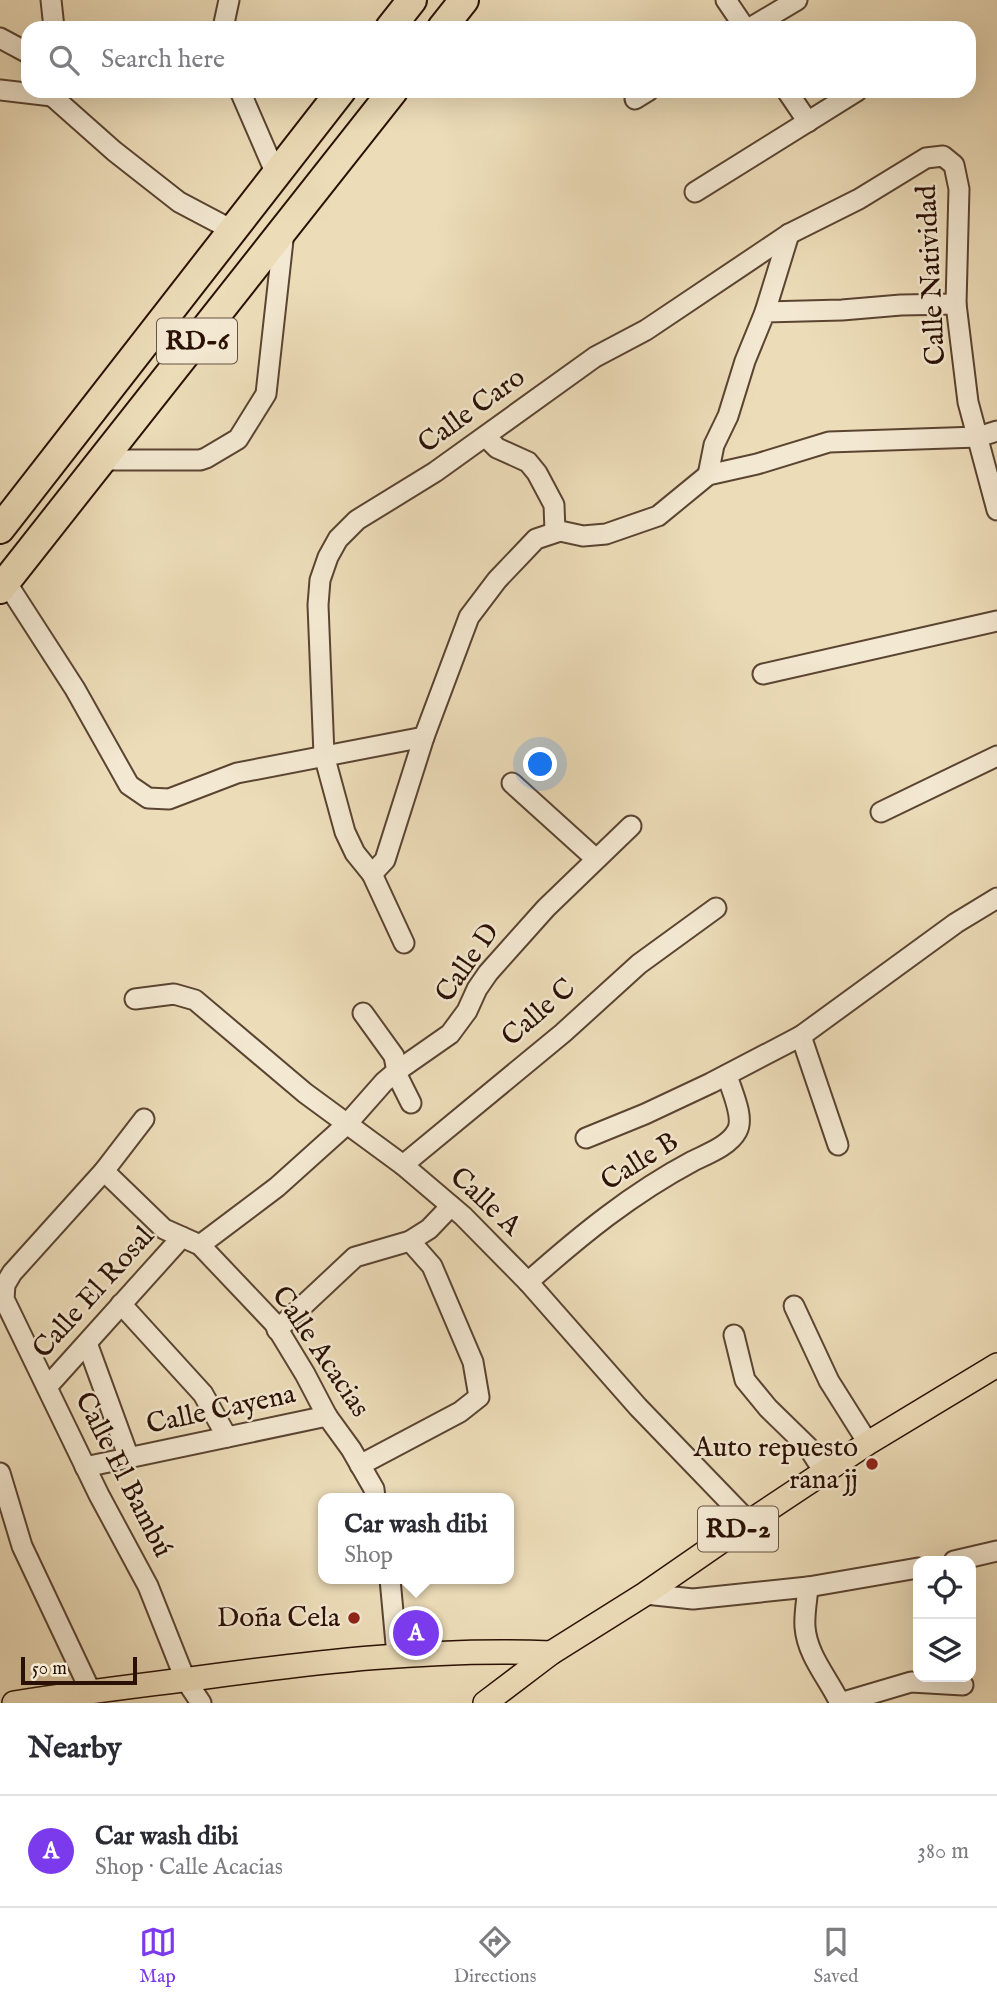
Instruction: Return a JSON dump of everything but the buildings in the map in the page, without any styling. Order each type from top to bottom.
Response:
[{"type":"highway","points":[[396,21],[412,0]]},
{"type":"highway","points":[[448,21],[464,0]]},
{"type":"highway","name":"RD-6","points":[[0,529],[336,98]]},
{"type":"highway","name":"RD-6","points":[[3,586],[388,98]]},
{"type":"main road","name":"RD-2","points":[[485,1703],[551,1653],[645,1594],[748,1522],[868,1443],[997,1365]]},
{"type":"main road","points":[[14,1703],[294,1665],[397,1655],[498,1651],[551,1653]]},
{"type":"street","points":[[51,0],[53,21]]},
{"type":"street","points":[[726,0],[742,21]]},
{"type":"street","points":[[760,21],[797,0]]},
{"type":"street","points":[[224,21],[228,1]]},
{"type":"street","points":[[0,38],[21,49]]},
{"type":"street","points":[[0,90],[21,91]]},
{"type":"street","points":[[57,98],[114,151],[179,202],[232,230]]},
{"type":"street","points":[[243,98],[276,174]]},
{"type":"street","points":[[792,98],[808,122]]},
{"type":"street","points":[[695,192],[846,98]]},
{"type":"street","name":"Calle Caro","points":[[404,943],[372,874],[355,853],[345,832],[324,755],[318,605],[320,580],[328,556],[338,539],[357,520],[435,472],[595,357],[646,330],[789,234],[859,199],[926,158],[943,156]]},
{"type":"street","name":"Calle Natividad","points":[[943,156],[954,165],[959,189],[956,304],[968,402],[997,510]]},
{"type":"street","points":[[102,460],[200,460],[238,439],[266,394],[284,230]]},
{"type":"street","points":[[708,475],[714,445],[729,416],[789,234]]},
{"type":"street","points":[[765,312],[956,304]]},
{"type":"street","points":[[372,874],[386,860],[424,737],[471,614],[536,539],[555,531],[583,536],[607,534],[658,516],[708,475],[757,464],[829,442],[978,437],[997,431]]},
{"type":"street","points":[[486,437],[497,448],[528,462],[537,473],[554,505],[555,531]]},
{"type":"street","points":[[3,586],[75,689],[129,785],[152,799],[169,799],[237,773],[424,737]]},
{"type":"street","points":[[764,674],[997,621]]},
{"type":"street","points":[[881,813],[997,756]]},
{"type":"street","points":[[512,783],[596,859]]},
{"type":"street","name":"Calle D","points":[[346,1125],[384,1082],[444,1039],[458,1025],[488,973],[546,908],[631,826]]},
{"type":"street","points":[[586,1138],[645,1114],[801,1036],[956,923],[997,898]]},
{"type":"street","name":"Calle C","points":[[403,1165],[563,1033],[639,964],[716,908]]},
{"type":"street","name":"Calle A","points":[[135,999],[174,994],[195,1000],[304,1093],[403,1165],[451,1206],[528,1282],[638,1407],[748,1522]]},
{"type":"street","points":[[363,1013],[394,1056],[398,1077],[411,1103]]},
{"type":"street","points":[[801,1036],[838,1145]]},
{"type":"street","name":"Calle B","points":[[528,1282],[584,1232],[633,1196],[735,1135],[740,1121],[727,1075]]},
{"type":"street","points":[[104,1171],[144,1119]]},
{"type":"street","name":"Calle El Rosal","points":[[47,1387],[121,1304],[191,1241],[277,1187],[346,1125]]},
{"type":"street","name":"Calle Acacias","points":[[104,1171],[164,1229],[191,1241],[277,1330],[327,1416],[360,1465],[374,1493]]},
{"type":"street","name":"Calle El Bambú","points":[[104,1171],[12,1273],[5,1285],[4,1299],[85,1467],[148,1586],[184,1679],[201,1703]]},
{"type":"street","points":[[277,1330],[355,1257],[410,1241],[429,1229],[451,1206]]},
{"type":"street","points":[[360,1465],[460,1412],[479,1397],[473,1362],[432,1266],[410,1241]]},
{"type":"street","points":[[121,1304],[203,1394],[227,1437]]},
{"type":"street","points":[[793,1306],[830,1381],[868,1443]]},
{"type":"street","points":[[734,1335],[745,1380],[768,1408],[808,1447],[824,1472]]},
{"type":"street","points":[[87,1343],[128,1458]]},
{"type":"street","name":"Calle Cayena","points":[[85,1467],[327,1416]]},
{"type":"street","points":[[0,1473],[22,1546],[91,1692]]},
{"type":"street","points":[[976,1556],[997,1551]]},
{"type":"street","points":[[645,1594],[693,1600],[808,1587],[913,1569]]},
{"type":"street","points":[[390,1584],[397,1655]]},
{"type":"street","points":[[808,1587],[805,1628],[811,1654],[829,1680],[840,1703],[911,1682],[963,1685]]},
{"type":"place","name":"Auto repuesto rana jj","points":[[872,1464]]},
{"type":"place","name":"Doña Cela","points":[[354,1618]]},
{"type":"place","name":"Car wash dibi","points":[[416,1633]]}]
